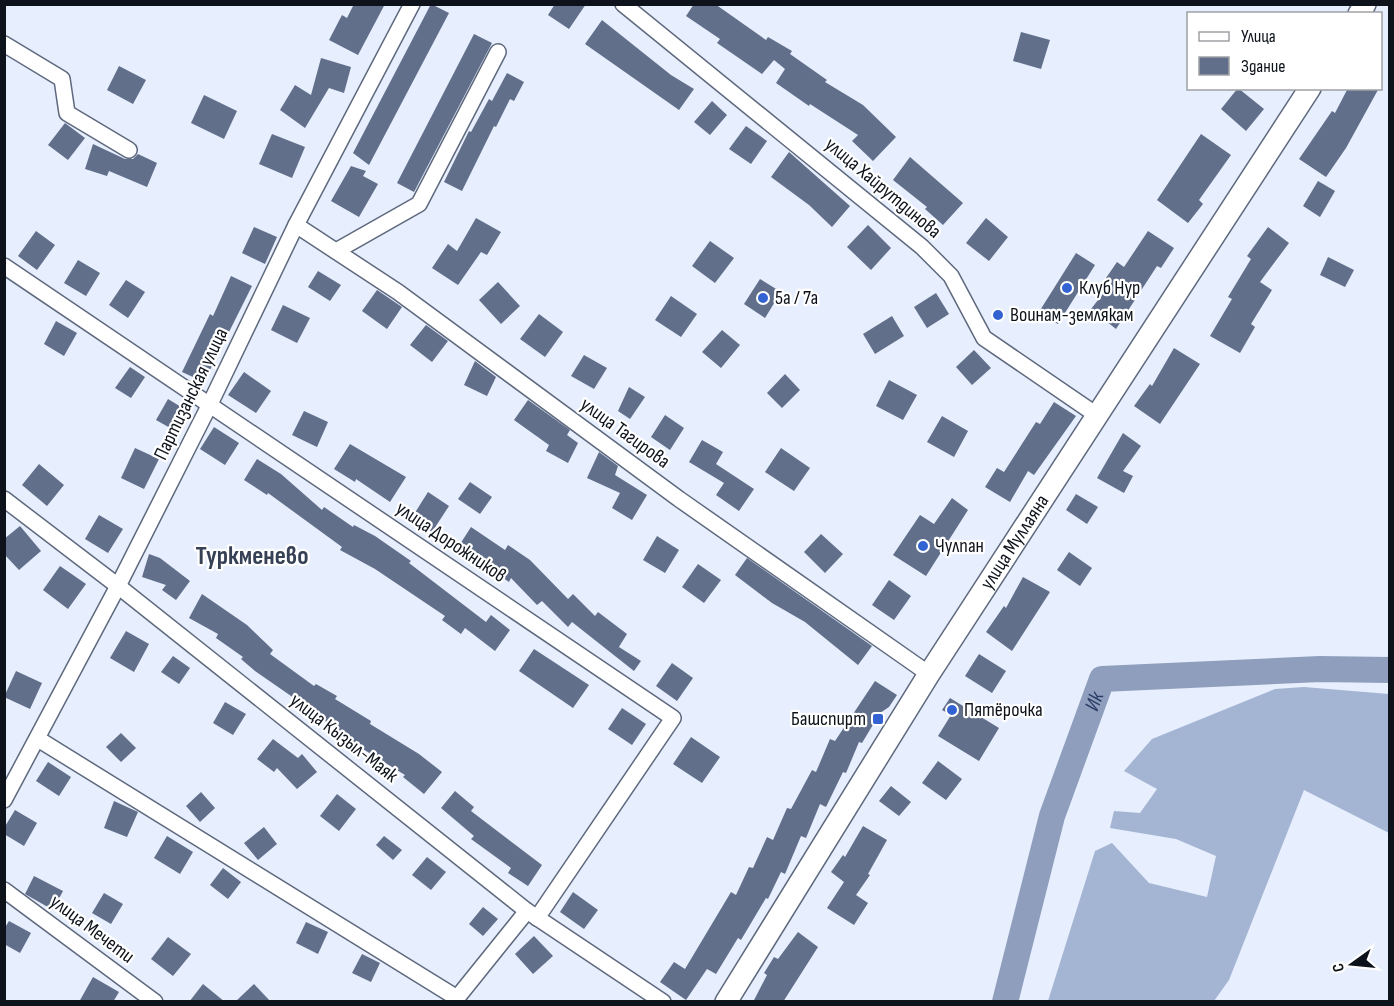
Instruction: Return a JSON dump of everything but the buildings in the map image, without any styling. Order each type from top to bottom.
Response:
[{"type":"main road","name":"улица Муллаяна","points":[[726,1002],[929,674],[1309,90]]},
{"type":"street","name":"Партизанская улица","points":[[4,800],[118,586],[210,404],[296,225],[412,4]]},
{"type":"street","name":"улица Хайрутдинова","points":[[623,4],[922,247],[951,276],[984,338],[1098,416]]},
{"type":"street","points":[[4,44],[62,79],[67,113],[129,150]]},
{"type":"street","points":[[336,251],[419,204],[498,52]]},
{"type":"street","name":"улица Тагирова","points":[[296,225],[398,292],[679,499],[929,674]]},
{"type":"street","name":"улица Дорожников","points":[[4,266],[673,718],[532,914],[457,998],[38,739]]},
{"type":"street","name":"улица Кызыл-Маяк","points":[[4,499],[118,586],[532,914],[663,1002]]},
{"type":"street","name":"улица Мечети","points":[[4,890],[154,1002]]},
{"type":"shaded area","points":[[1304,687],[1389,694],[1389,833],[1304,790],[1229,980],[1214,1001],[1048,1001],[1095,851],[1112,843],[1149,883],[1207,897],[1216,856],[1176,839],[1110,828],[1114,811],[1140,813],[1157,789],[1124,771],[1152,739],[1275,689]]},
{"type":"waterway","name":"Ик","points":[[1005,1002],[1052,816],[1102,679],[1320,669],[1390,670]]},
{"type":"place","name":"Клуб Нур","points":[[1067,288]]},
{"type":"place","name":"5а / 7а","points":[[763,298]]},
{"type":"place","name":"Воинам-землякам","points":[[998,315]]},
{"type":"place","name":"Чулпан","points":[[923,546]]},
{"type":"place","name":"Пятёрочка","points":[[952,710]]},
{"type":"place","name":"Башспирт","points":[[878,719]]},
{"type":"district","name":"Туркменево","points":[[252,556]]}]
